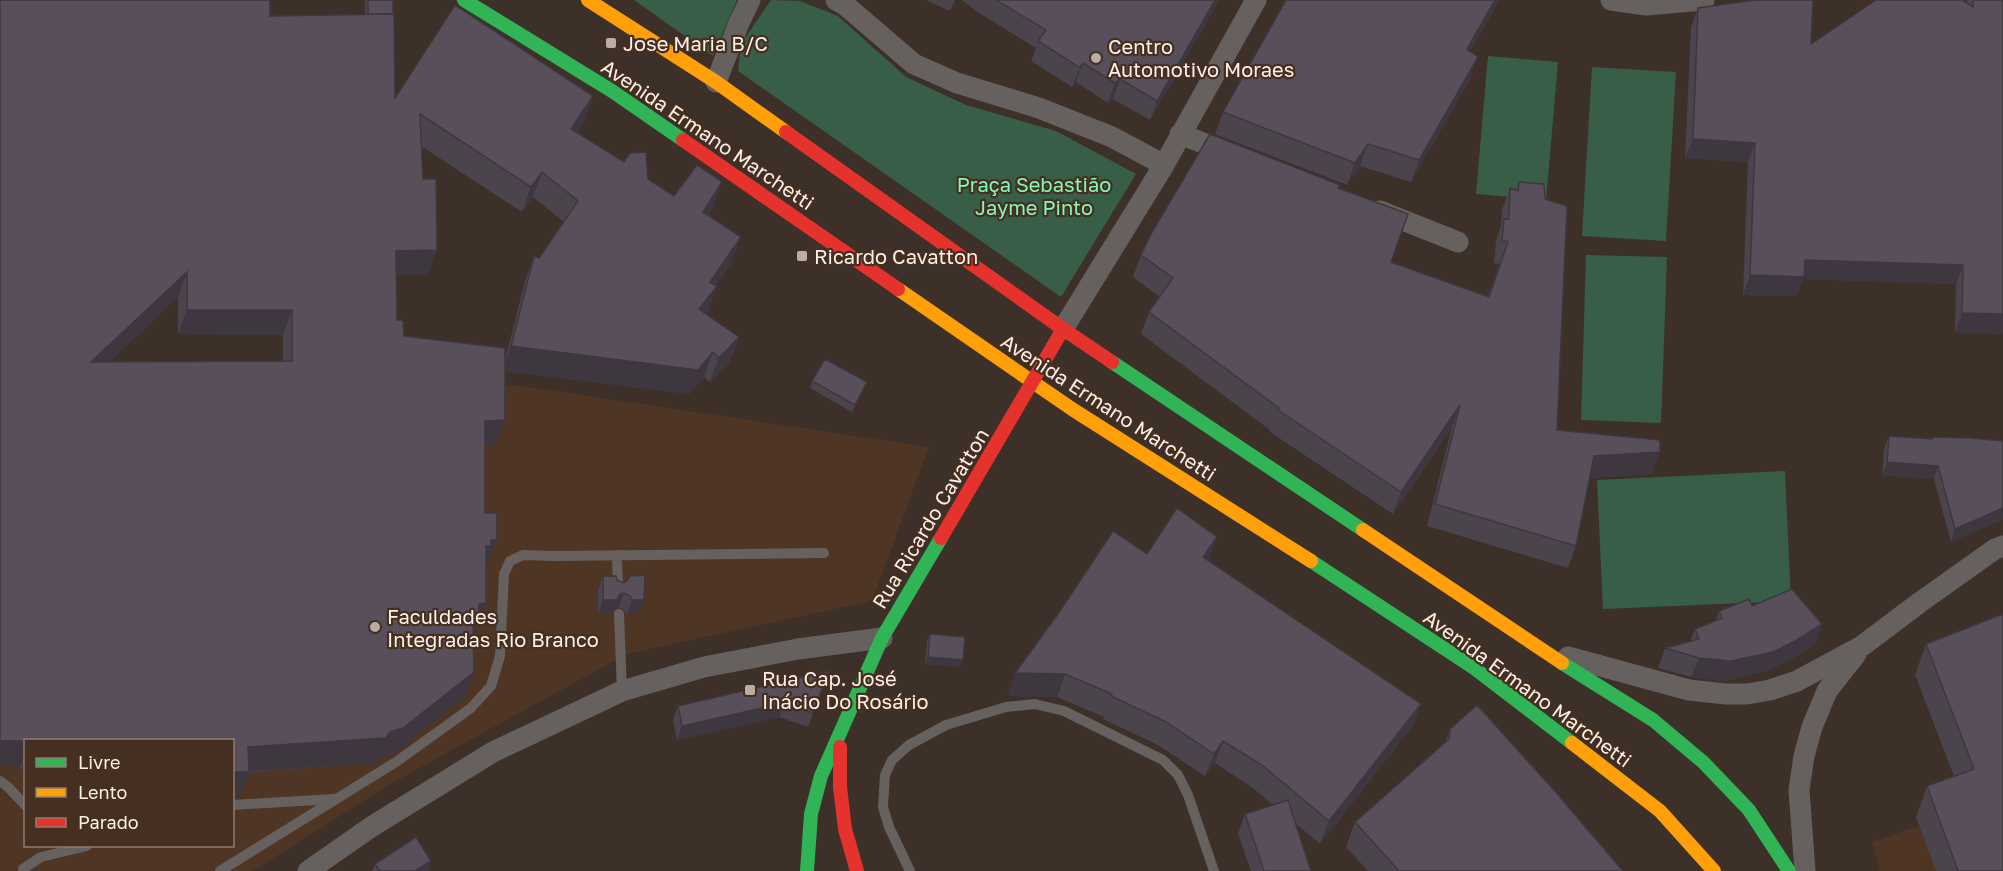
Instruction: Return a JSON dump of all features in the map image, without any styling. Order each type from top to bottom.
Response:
[{"type":"main road","name":"Avenida Ermano Marchetti","points":[[464,0],[612,91],[1031,381],[1474,668],[1660,811],[1714,871]]},
{"type":"main road","name":"Avenida Ermano Marchetti","points":[[588,0],[716,82],[1063,329],[1545,652],[1653,720],[1703,762],[1749,810],[1789,871]]},
{"type":"main road","name":"Rua Ricardo Cavatton","points":[[807,871],[811,814],[821,776],[882,638],[1063,329]]},
{"type":"main road","name":"Rua Ricardo Cavatton","points":[[839,732],[840,786],[844,818],[857,871]]},
{"type":"street","points":[[716,82],[750,0]]},
{"type":"street","points":[[836,0],[845,5],[914,64],[957,83],[1039,108],[1112,137],[1164,165]]},
{"type":"street","points":[[1063,329],[1164,165],[1256,0]]},
{"type":"street","points":[[1611,0],[1646,5],[1704,0]]},
{"type":"street","points":[[1180,134],[1245,159]]},
{"type":"street","points":[[1361,204],[1458,242]]},
{"type":"street","points":[[1545,652],[1689,690],[1726,694],[1747,694],[1770,690],[1797,681],[1862,646],[1995,549],[2003,546]]},
{"type":"street","points":[[308,871],[371,827],[493,752],[622,691],[704,667],[798,649],[882,638]]},
{"type":"street","points":[[1805,871],[1799,790],[1807,746],[1812,727],[1827,692],[1862,646]]},
{"type":"lane","points":[[220,871],[396,762],[471,708],[491,686],[501,656],[504,574],[510,561],[523,555],[824,553]]},
{"type":"lane","points":[[617,555],[618,589]]},
{"type":"lane","points":[[619,614],[622,691]]},
{"type":"lane","points":[[910,871],[889,827],[883,807],[885,775],[892,760],[909,745],[946,725],[1006,707],[1035,704],[1064,711],[1163,760],[1178,775],[1188,795],[1214,871]]},
{"type":"lane","points":[[0,782],[24,804]]},
{"type":"lane","points":[[234,805],[336,799]]},
{"type":"lane","points":[[23,871],[42,857],[59,849],[78,847]]},
{"type":"shaded area","name":"Faculdades Integradas Rio Branco","points":[[0,360],[522,386],[929,447],[872,601],[627,654],[394,782],[253,871],[0,871]]},
{"type":"shaded area","points":[[2003,797],[2003,871],[1880,871],[1872,842]]},
{"type":"green space","points":[[634,0],[737,0],[713,56]]},
{"type":"green space","name":"Praça Sebastião Jayme Pinto","points":[[771,0],[800,1],[838,16],[906,77],[966,105],[1056,131],[1136,174],[1061,297],[738,71],[741,44]]},
{"type":"green space","points":[[1488,56],[1558,62],[1546,200],[1476,194]]},
{"type":"green space","points":[[1592,67],[1676,72],[1666,241],[1582,236]]},
{"type":"green space","points":[[1586,255],[1667,257],[1661,423],[1581,420]]},
{"type":"green space","points":[[1785,471],[1791,601],[1603,609],[1597,480]]},
{"type":"building","points":[[0,0],[270,0],[270,16],[394,14],[395,98],[455,5],[593,96],[571,129],[624,162],[630,153],[646,152],[648,179],[674,196],[697,165],[722,182],[703,212],[741,237],[710,282],[717,286],[699,309],[739,337],[719,358],[713,352],[698,370],[511,346],[534,256],[539,258],[578,201],[542,172],[531,187],[420,114],[423,179],[436,179],[437,250],[396,251],[397,320],[403,320],[404,336],[505,348],[505,420],[485,421],[485,513],[497,513],[497,540],[491,540],[491,546],[486,546],[486,603],[479,604],[479,620],[473,621],[474,672],[403,728],[390,732],[386,738],[248,747],[249,772],[234,772],[234,739],[24,739],[24,741],[0,741]],"holes":[[[187,272],[187,310],[292,310],[292,361],[91,362]]]},
{"type":"building","points":[[368,0],[393,0],[393,14],[368,14]]},
{"type":"building","name":"Centro Automotivo Moraes","points":[[996,0],[1215,0],[1157,101],[1120,79],[1115,83],[1083,63],[1080,68],[1038,41],[1046,30]]},
{"type":"building","points":[[1286,0],[1495,0],[1467,49],[1478,57],[1419,160],[1368,144],[1355,163],[1223,112]]},
{"type":"building","points":[[1756,0],[1813,0],[1811,44],[1876,0],[1962,0],[1973,7],[1973,0],[2003,0],[2003,314],[1962,313],[1963,265],[1805,260],[1804,277],[1750,275],[1755,143],[1693,139],[1698,8]]},
{"type":"building","points":[[1210,134],[1340,185],[1338,188],[1408,214],[1391,262],[1489,297],[1508,242],[1502,240],[1504,219],[1509,219],[1510,188],[1518,191],[1519,182],[1544,184],[1545,199],[1567,206],[1557,430],[1660,440],[1660,452],[1594,456],[1576,546],[1435,504],[1460,405],[1401,492],[1278,410],[1279,408],[1149,312],[1173,278],[1141,255]]},
{"type":"building","points":[[825,359],[867,382],[855,405],[812,381]]},
{"type":"building","points":[[1889,436],[2003,441],[2003,508],[1955,529],[1938,466],[1887,462]]},
{"type":"building","points":[[1177,508],[1217,537],[1203,557],[1421,704],[1329,821],[1262,765],[1223,741],[1214,754],[1166,722],[1111,696],[1112,694],[1065,674],[1015,673],[1058,614],[1113,531],[1147,554]]},
{"type":"building","points":[[645,575],[644,600],[632,600],[624,593],[620,594],[617,600],[603,600],[603,576],[616,576],[617,580],[623,583],[630,576]]},
{"type":"building","points":[[1792,589],[1822,624],[1773,652],[1731,661],[1699,658],[1665,648],[1699,639],[1695,629],[1722,618],[1719,611],[1749,599],[1752,606]]},
{"type":"building","points":[[2003,614],[2003,871],[1958,871],[1927,786],[1974,769],[1926,644]]},
{"type":"building","points":[[930,634],[965,637],[963,660],[928,657]]},
{"type":"building","points":[[829,671],[813,713],[784,703],[682,726],[678,706]]},
{"type":"building","points":[[1477,705],[1623,871],[1399,871],[1355,822],[1449,739],[1450,729]]},
{"type":"building","points":[[1288,800],[1311,871],[1264,871],[1245,814]]},
{"type":"building","points":[[416,837],[431,861],[415,871],[380,871],[375,864]]},
{"type":"traffic: fast","points":[[464,0],[612,91],[683,140]]},
{"type":"traffic: fast","points":[[1112,362],[1363,530]]},
{"type":"traffic: fast","points":[[807,871],[811,814],[821,776],[882,638],[941,538]]},
{"type":"traffic: fast","points":[[1311,561],[1474,668],[1572,743]]},
{"type":"traffic: fast","points":[[1562,663],[1653,720],[1703,762],[1749,810],[1789,871]]},
{"type":"traffic: slow","points":[[588,0],[716,82],[786,132]]},
{"type":"traffic: slow","points":[[898,289],[1072,409],[1311,561]]},
{"type":"traffic: slow","points":[[1363,530],[1562,663]]},
{"type":"traffic: slow","points":[[1572,743],[1660,811],[1714,871]]},
{"type":"traffic: jam","points":[[786,132],[1112,362]]},
{"type":"traffic: jam","points":[[683,140],[898,289]]},
{"type":"traffic: jam","points":[[941,538],[1063,329]]},
{"type":"traffic: jam","points":[[840,747],[840,787],[845,829],[857,871]]},
{"type":"place","name":"Jose Maria B/C","points":[[611,43]]},
{"type":"place","name":"Centro Automotivo Moraes","points":[[1096,58]]},
{"type":"place","name":"Ricardo Cavatton","points":[[802,256]]},
{"type":"place","name":"Faculdades Integradas Rio Branco","points":[[375,627]]},
{"type":"place","name":"Rua Cap. José Inácio Do Rosário","points":[[750,690]]}]
